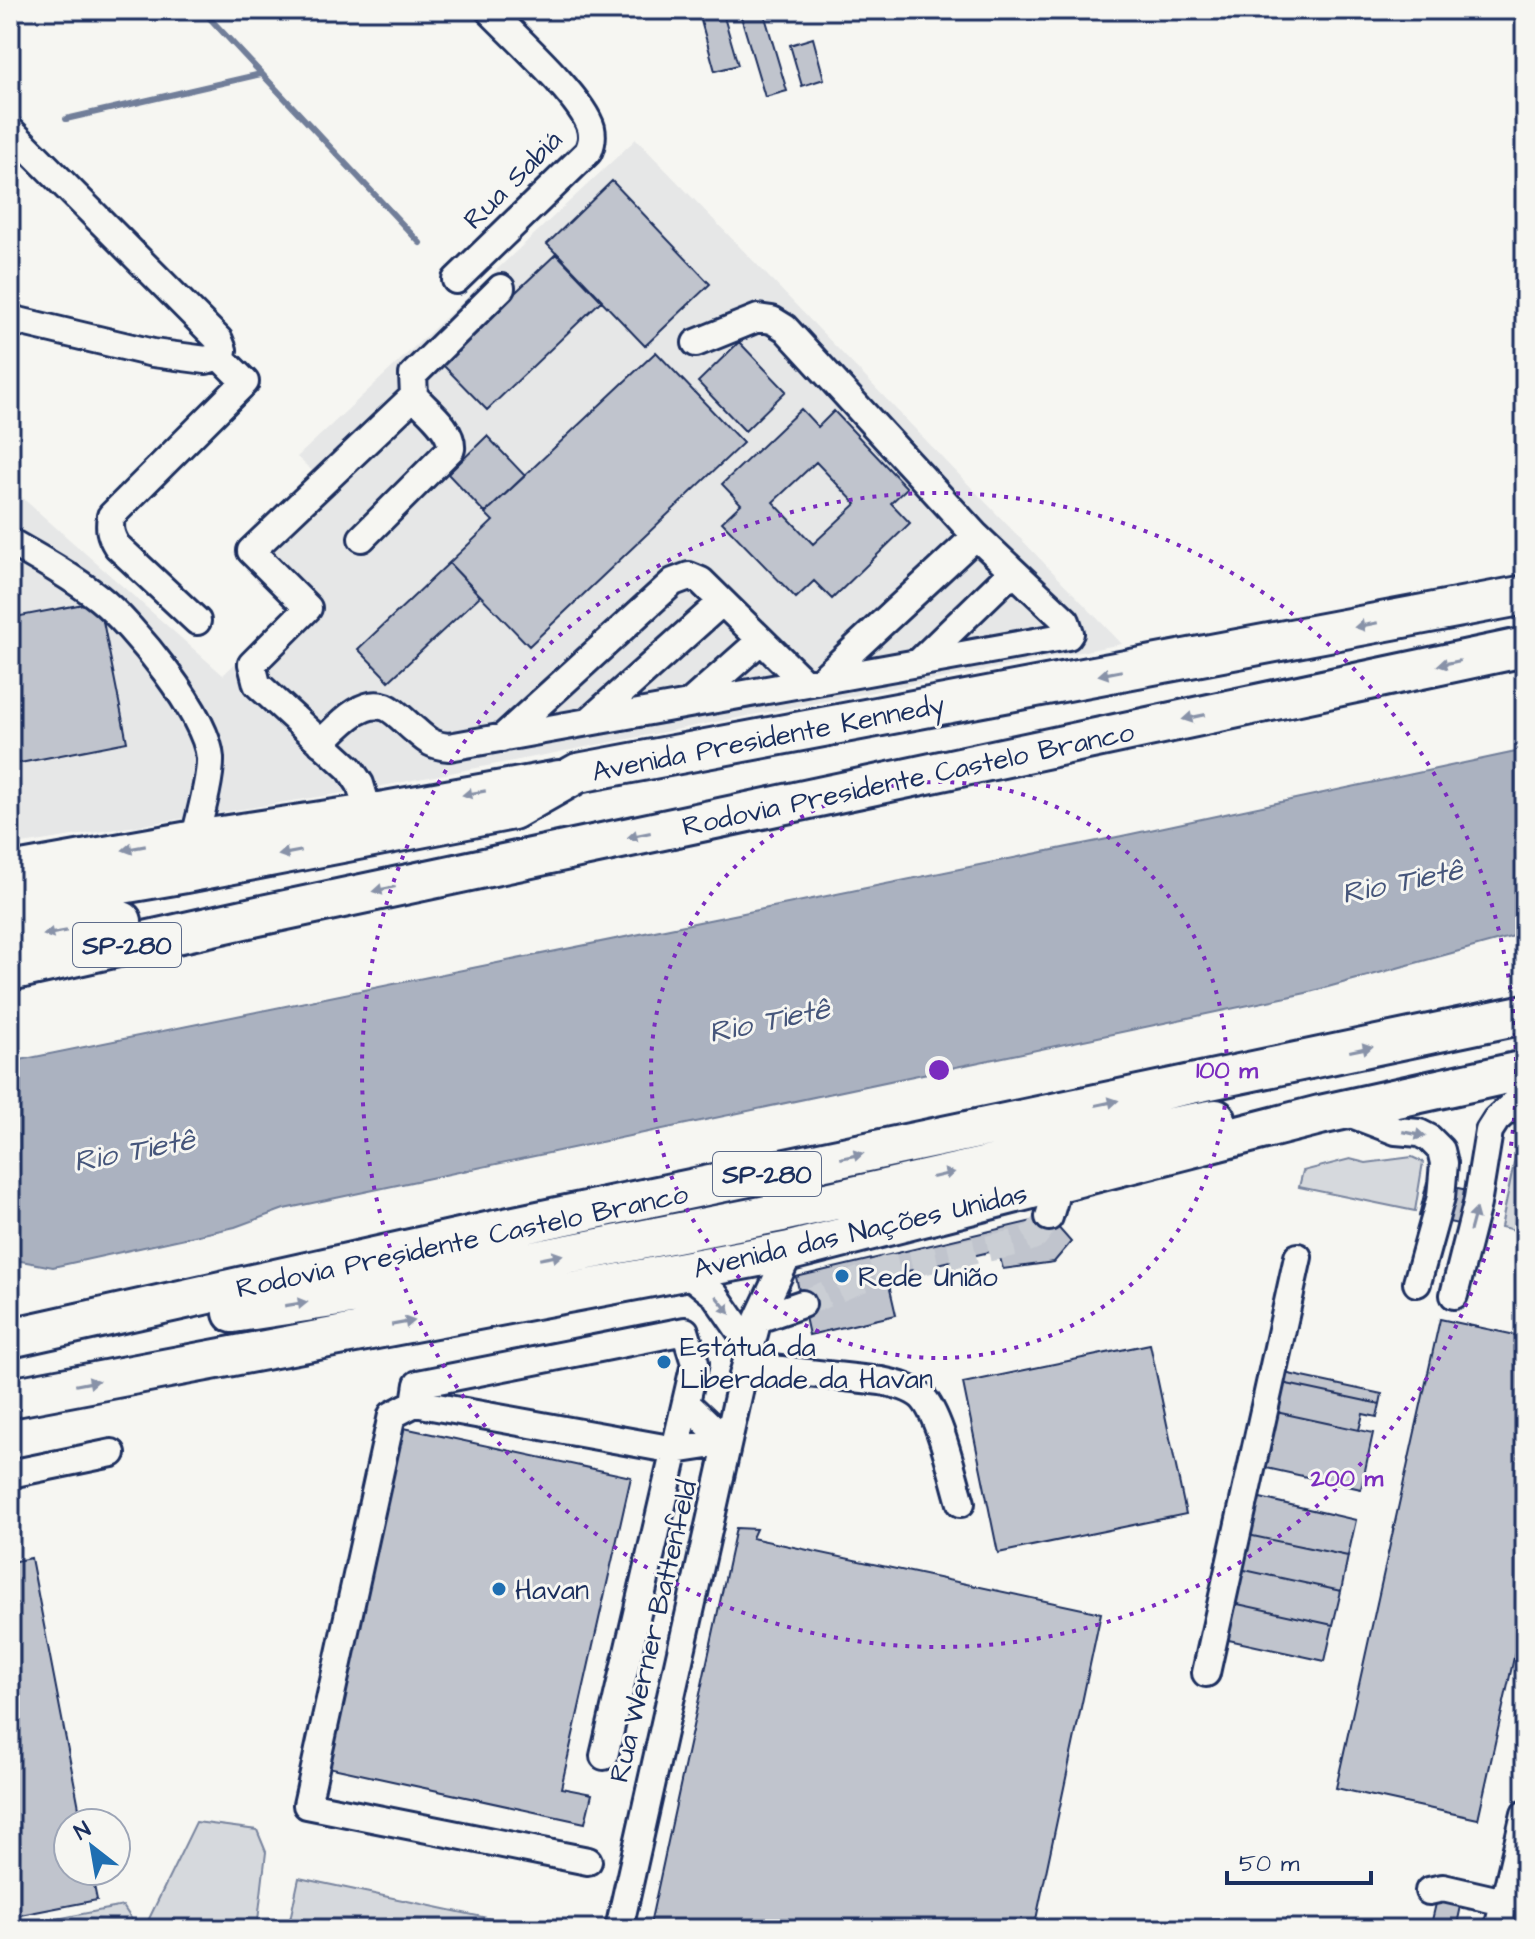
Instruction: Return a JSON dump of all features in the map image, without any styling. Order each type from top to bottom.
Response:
[{"type":"highway","name":"Avenida Presidente Kennedy","points":[[578,773],[1525,595]]},
{"type":"highway","name":"Rodovia Presidente Castelo Branco","points":[[10,971],[1525,647]]},
{"type":"highway","points":[[10,903],[513,810],[578,773]]},
{"type":"highway","points":[[10,940],[159,915],[244,919]]},
{"type":"highway","name":"Rodovia Presidente Castelo Branco","points":[[10,1338],[505,1228],[1525,1014]]},
{"type":"highway","name":"Avenida das Nações Unidas","points":[[10,1398],[1051,1200],[1330,1112],[1525,1070]]},
{"type":"highway","points":[[107,1318],[183,1321],[391,1289],[782,1212],[1168,1126],[1221,1118],[1330,1112]]},
{"type":"main road","name":"Avenida Presidente Kennedy","points":[[10,870],[578,773]]},
{"type":"street","name":"Rua Sabiá","points":[[456,280],[588,152],[592,142],[590,123],[574,99],[489,10]]},
{"type":"street","points":[[10,130],[219,348],[245,382],[111,516],[109,526],[117,546],[197,621]]},
{"type":"street","points":[[362,538],[451,449],[446,431],[414,396],[413,375],[501,288]]},
{"type":"street","points":[[321,743],[346,720],[373,705],[387,707],[429,742],[449,747],[1068,636],[1066,621],[976,536],[785,328],[772,320],[758,318],[696,343]]},
{"type":"street","points":[[10,319],[153,353],[206,360],[219,348]]},
{"type":"street","points":[[368,811],[357,777],[262,689],[255,677],[252,664],[308,608],[251,551],[414,396]]},
{"type":"street","points":[[813,682],[976,536]]},
{"type":"street","points":[[10,542],[98,597],[117,614],[180,693],[195,719],[210,758],[195,837]]},
{"type":"street","points":[[918,663],[1012,572]]},
{"type":"street","points":[[502,738],[673,582],[689,576],[701,581],[761,640],[813,682]]},
{"type":"street","points":[[588,722],[722,602]]},
{"type":"street","points":[[690,703],[761,640]]},
{"type":"street","points":[[1454,1295],[1477,1204],[1492,1126],[1525,1093]]},
{"type":"street","points":[[1330,1112],[1396,1131],[1419,1133],[1441,1150],[1441,1197],[1417,1283]]},
{"type":"street","points":[[1442,1157],[1483,1161]]},
{"type":"street","name":"Rua Werner Battenfeld","points":[[619,1929],[748,1356],[758,1319],[790,1251]]},
{"type":"street","points":[[1206,1673],[1298,1257]]},
{"type":"street","points":[[685,1271],[715,1295],[748,1356],[881,1381],[902,1386],[919,1395],[931,1409],[961,1503]]},
{"type":"street","points":[[758,1319],[802,1304]]},
{"type":"street","points":[[415,1403],[418,1384],[685,1331],[695,1363],[604,1756]]},
{"type":"street","points":[[588,1861],[307,1805],[392,1415],[415,1403],[675,1450],[727,1442]]},
{"type":"street","points":[[686,1403],[727,1442]]},
{"type":"street","points":[[10,1474],[112,1453]]},
{"type":"street","points":[[1498,1929],[1525,1814]]},
{"type":"street","points":[[1429,1891],[1443,1888],[1504,1902]]},
{"type":"shaded area","points":[[636,139],[1122,644],[362,790],[10,846],[10,487],[223,675],[292,610],[233,553],[317,475],[297,457]]},
{"type":"shaded area","points":[[1516,1153],[1525,1155],[1525,1232],[1501,1227]]},
{"type":"shaded area","points":[[1412,1157],[1423,1162],[1415,1211],[1299,1187],[1303,1171],[1350,1159],[1366,1163]]},
{"type":"shaded area","points":[[196,1822],[257,1830],[266,1852],[257,1929],[144,1929]]},
{"type":"shaded area","points":[[299,1878],[539,1929],[288,1929]]},
{"type":"shaded area","points":[[123,1906],[138,1929],[10,1929],[10,1928]]},
{"type":"water","name":"Rio Tietê","points":[[1525,750],[1525,933],[1306,993],[284,1209],[235,1227],[53,1267],[21,1261],[10,1263],[10,1062],[1122,836]]},
{"type":"building","points":[[698,10],[722,10],[738,65],[715,71]]},
{"type":"building","points":[[739,10],[763,10],[787,91],[765,97]]},
{"type":"building","points":[[813,38],[824,79],[802,86],[790,45]]},
{"type":"building","points":[[612,181],[710,284],[645,346],[547,244]]},
{"type":"building","points":[[557,253],[602,300],[487,410],[441,363]]},
{"type":"building","points":[[739,342],[786,391],[745,431],[698,382]]},
{"type":"building","points":[[656,352],[743,443],[529,646],[449,563],[493,521],[485,513]]},
{"type":"building","points":[[801,409],[818,427],[834,411],[907,488],[891,503],[910,523],[832,599],[814,581],[796,598],[722,522],[741,504],[722,484]],"holes":[[[816,462],[856,504],[813,544],[773,502]]]},
{"type":"building","points":[[487,436],[525,476],[485,513],[448,474]]},
{"type":"building","points":[[449,563],[480,596],[389,681],[358,649]]},
{"type":"building","points":[[99,601],[127,742],[10,765],[10,618]]},
{"type":"building","points":[[1427,1182],[1488,1194],[1468,1226],[1419,1216]]},
{"type":"building","name":"Rede União","points":[[1049,1217],[1071,1242],[1054,1262],[1003,1269],[998,1250],[887,1276],[896,1315],[809,1335],[796,1277]]},
{"type":"building","points":[[1440,1319],[1525,1337],[1525,1608],[1478,1819],[1336,1788]]},
{"type":"building","points":[[1150,1344],[1186,1514],[998,1553],[963,1383]]},
{"type":"building","points":[[1284,1373],[1382,1394],[1380,1404],[1282,1383]]},
{"type":"building","points":[[1282,1383],[1380,1404],[1377,1417],[1363,1414],[1359,1430],[1276,1412]]},
{"type":"building","points":[[1276,1412],[1373,1433],[1361,1489],[1262,1467]]},
{"type":"building","points":[[404,1428],[631,1477],[561,1788],[592,1794],[585,1823],[328,1767]]},
{"type":"building","points":[[1256,1497],[1356,1520],[1348,1556],[1248,1535]]},
{"type":"building","points":[[736,1528],[756,1529],[752,1538],[1101,1613],[1034,1929],[649,1929]]},
{"type":"building","points":[[1248,1535],[1348,1556],[1341,1591],[1240,1569]]},
{"type":"building","points":[[31,1558],[79,1807],[52,1807],[52,1887],[94,1887],[97,1900],[10,1917],[10,1562]]},
{"type":"building","points":[[1240,1569],[1341,1591],[1333,1625],[1233,1603]]},
{"type":"building","points":[[1233,1603],[1333,1625],[1325,1661],[1224,1639]]},
{"type":"building","points":[[1438,1895],[1463,1897],[1456,1929],[1430,1929]]},
{"type":"waterway","points":[[202,10],[420,243]]},
{"type":"waterway","points":[[66,119],[261,74]]},
{"type":"tunnel","points":[[802,1304],[886,1269],[1020,1242],[1035,1236],[1049,1217]]},
{"type":"place","name":"Rede União","points":[[842,1276]]},
{"type":"place","name":"Estátua da Liberdade da Havan","points":[[664,1362]]},
{"type":"place","name":"Havan","points":[[499,1589]]}]
